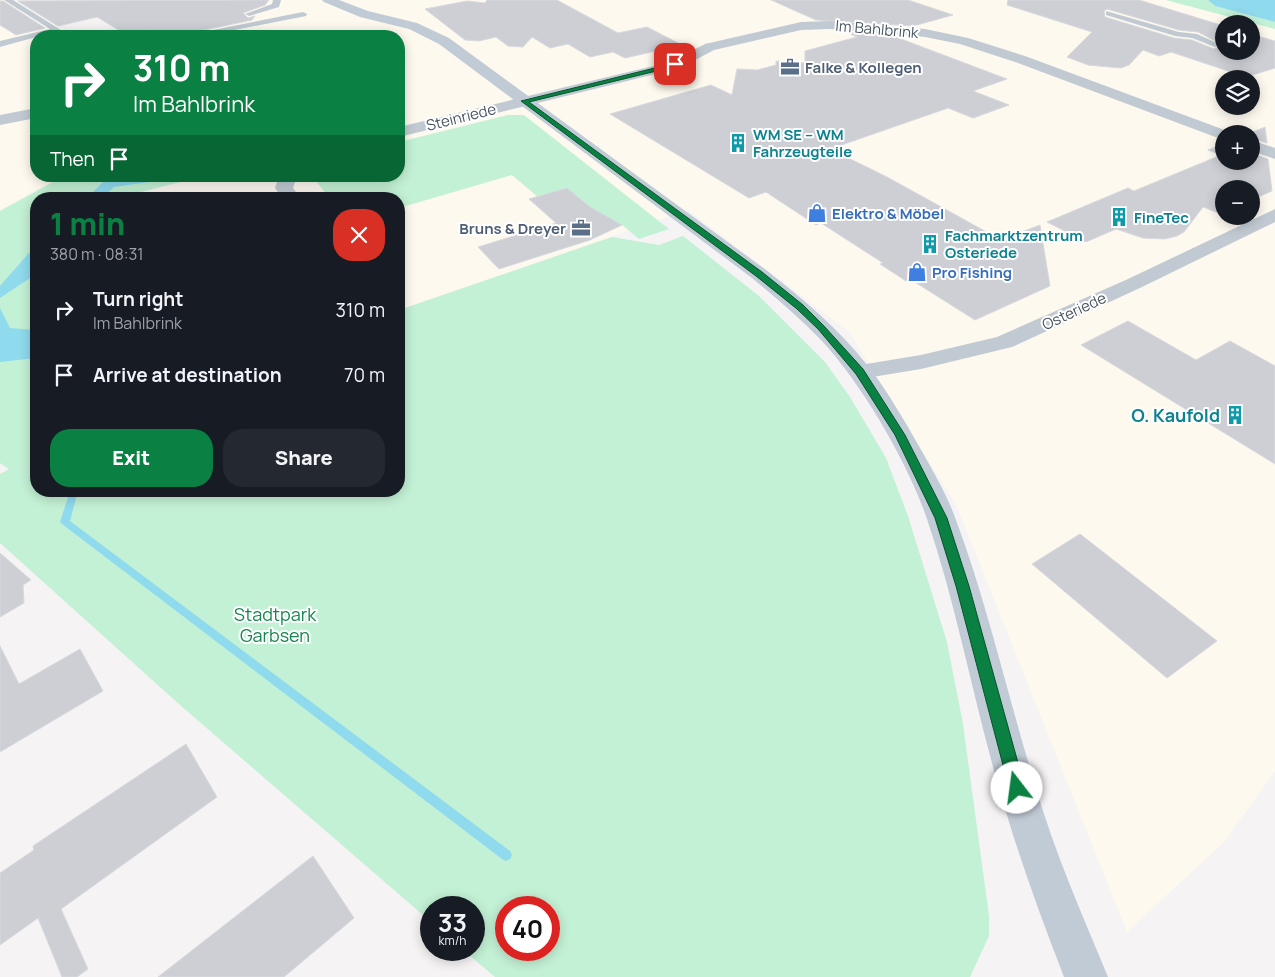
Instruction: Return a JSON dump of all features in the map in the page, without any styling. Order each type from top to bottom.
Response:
[{"type":"street","points":[[328,0],[364,9],[434,35],[759,274],[806,313],[832,338],[860,372],[900,435],[941,518],[962,586],[1017,788],[1056,903],[1086,977]]},
{"type":"street","name":"Im Bahlbrink","points":[[524,101],[675,64],[687,60],[710,47],[794,27],[816,25],[915,32],[963,40],[1020,59],[1215,132]]},
{"type":"street","name":"Steinriede","points":[[405,131],[524,101]]},
{"type":"street","points":[[0,120],[30,114]]},
{"type":"street","points":[[1260,149],[1275,154]]},
{"type":"street","name":"Osteriede","points":[[860,372],[921,362],[1004,342],[1136,283],[1275,215]]},
{"type":"lane","points":[[8,0],[57,30]]},
{"type":"lane","points":[[258,22],[248,15],[251,12],[276,6],[277,0]]},
{"type":"lane","points":[[1109,13],[1178,34],[1194,36],[1215,44]]},
{"type":"lane","points":[[220,30],[303,14]]},
{"type":"lane","points":[[0,44],[30,37]]},
{"type":"shaded area","points":[[0,0],[14,0],[64,30],[30,30],[30,182],[52,182],[30,192],[30,194],[0,210]]},
{"type":"shaded area","points":[[193,0],[1166,0],[1222,15],[1215,15],[1215,60],[1260,60],[1260,25],[1275,29],[1275,771],[1225,841],[1127,932],[957,507],[849,332],[688,210],[405,308],[405,192],[143,192],[183,182],[405,182],[405,30],[197,30]]},
{"type":"green space","points":[[1166,0],[1208,0],[1215,6],[1249,15],[1222,15]]},
{"type":"green space","points":[[1260,18],[1275,22],[1275,29],[1260,25]]},
{"type":"green space","points":[[508,115],[524,115],[669,229],[639,239],[622,225],[590,207],[567,188],[538,197],[512,175],[405,206],[405,192],[325,192],[317,182],[405,182],[405,141]]},
{"type":"green space","points":[[53,182],[180,182],[141,192],[35,192]]},
{"type":"green space","name":"Stadtpark Garbsen","points":[[30,195],[30,497],[405,497],[405,308],[612,237],[659,245],[683,236],[759,296],[825,362],[850,397],[886,458],[908,516],[947,642],[963,724],[989,916],[989,936],[970,977],[495,977],[476,961],[485,961],[485,896],[420,896],[420,912],[180,705],[0,543],[0,474],[9,469],[0,463],[0,211]]},
{"type":"water","points":[[1208,0],[1275,0],[1275,22],[1260,18],[1260,15],[1249,15],[1215,6]]},
{"type":"water","points":[[103,182],[150,182],[114,187],[109,192],[93,192]]},
{"type":"water","points":[[30,252],[30,278],[0,298],[0,286]]},
{"type":"water","points":[[0,308],[10,328],[30,330],[30,359],[0,362]]},
{"type":"building","points":[[269,0],[265,5],[243,13],[248,18],[255,16],[252,20],[204,30],[119,30],[97,17],[58,26],[18,1]]},
{"type":"building","points":[[487,0],[557,0],[618,33],[647,27],[682,45],[625,58],[613,52],[590,57],[568,44],[550,48],[532,37],[523,47],[508,46],[496,37],[479,41],[465,40],[425,9],[467,1],[485,3]]},
{"type":"building","points":[[771,0],[908,0],[953,15],[913,26],[816,20]]},
{"type":"building","points":[[1008,0],[1139,0],[1215,23],[1215,41],[1198,32],[1179,30],[1107,9],[1104,11],[1105,17],[1174,38],[1192,40],[1215,48],[1215,60],[1260,60],[1260,37],[1275,41],[1275,68],[1260,73],[1260,70],[1225,70],[1171,52],[1159,56],[1143,50],[1129,65],[1121,68],[1088,65],[1067,57],[1092,32],[1007,5]]},
{"type":"building","points":[[0,1],[3,1],[45,28],[30,30],[30,32],[16,35],[0,25]]},
{"type":"building","points":[[846,32],[893,36],[1007,79],[973,91],[1009,105],[973,118],[948,108],[830,149],[887,177],[1001,240],[1040,225],[1050,286],[975,320],[910,279],[906,281],[880,264],[883,263],[821,223],[816,225],[766,192],[749,198],[610,114],[711,85],[732,95],[737,69],[757,70],[776,65],[776,61],[805,63],[805,51],[857,37]]},
{"type":"building","points":[[1265,127],[1267,143],[1260,141],[1260,129]]},
{"type":"building","points":[[1215,147],[1215,153],[1208,150]]},
{"type":"building","points":[[1260,156],[1268,159],[1272,191],[1260,196],[1260,180],[1215,180],[1215,212],[1203,207],[1184,232],[1165,239],[1143,238],[1116,229],[1086,242],[1047,222],[1128,188],[1134,191],[1215,157],[1215,170],[1260,170]]},
{"type":"building","points":[[567,188],[590,207],[622,225],[590,240],[499,269],[478,247],[556,223],[529,199]]},
{"type":"building","name":"O. Kaufold","points":[[1128,321],[1196,360],[1230,341],[1275,366],[1275,464],[1081,345]]},
{"type":"building","points":[[1080,534],[1217,641],[1167,678],[1032,564]]},
{"type":"building","points":[[0,553],[31,580],[23,585],[24,603],[0,617]]},
{"type":"building","points":[[0,646],[19,684],[80,649],[103,691],[0,752]]},
{"type":"building","points":[[186,744],[217,797],[61,909],[88,969],[77,977],[62,977],[38,918],[0,945],[0,873],[34,850],[33,846]]},
{"type":"building","points":[[313,856],[354,918],[284,977],[158,977]]},
{"type":"waterway","points":[[72,497],[65,522],[506,855]]},
{"type":"place","name":"Falke & Kollegen","points":[[790,67]]},
{"type":"place","name":"WM SE – WM Fahrzeugteile","points":[[738,143]]},
{"type":"place","name":"Elektro & Möbel","points":[[817,213]]},
{"type":"place","name":"FineTec","points":[[1119,217]]},
{"type":"place","name":"Bruns & Dreyer","points":[[581,228]]},
{"type":"place","name":"Fachmarktzentrum Osteriede","points":[[930,244]]},
{"type":"place","name":"Pro Fishing","points":[[917,272]]},
{"type":"place","name":"O. Kaufold","points":[[1235,415]]},
{"type":"route","points":[[675,64],[524,101],[759,274],[800,307],[832,338],[860,372],[900,435],[921,474],[941,518],[962,586],[1017,788]]}]
